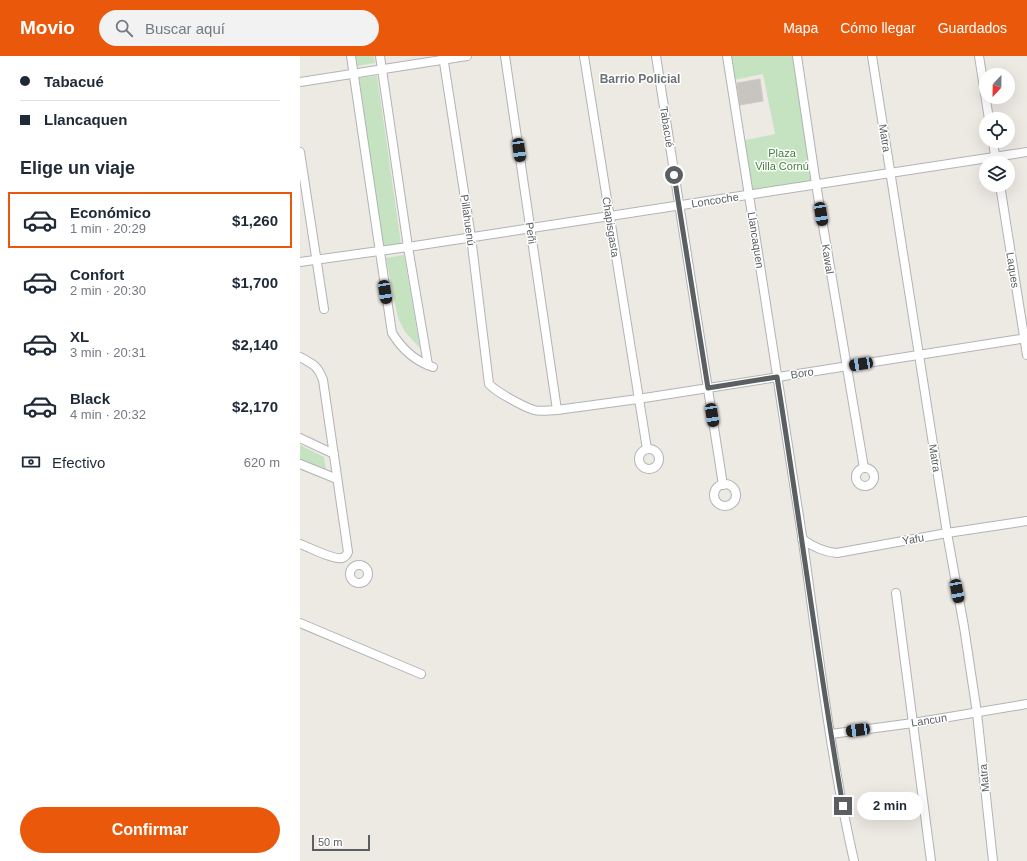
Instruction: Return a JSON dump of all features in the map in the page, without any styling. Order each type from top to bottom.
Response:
[{"type":"street","points":[[351,56],[392,333],[407,354],[430,366],[408,247],[380,56]]},
{"type":"street","points":[[300,82],[443,58],[467,56]]},
{"type":"street","name":"Peñi","points":[[505,56],[557,410]]},
{"type":"street","name":"Chapisgasta","points":[[584,56],[647,449]]},
{"type":"street","name":"Tabacué","points":[[656,56],[724,485]]},
{"type":"street","name":"Llancaquen","points":[[727,56],[831,734]]},
{"type":"street","name":"Kawal","points":[[797,56],[816,184],[864,468]]},
{"type":"street","name":"Matra","points":[[872,56],[947,533],[964,627],[977,713],[993,861]]},
{"type":"street","points":[[979,56],[988,112]]},
{"type":"street","name":"Pillahuenú","points":[[443,58],[471,237],[489,384]]},
{"type":"street","points":[[300,152],[302,182],[317,260],[324,309]]},
{"type":"street","name":"Loncoche","points":[[1012,156],[1027,152]]},
{"type":"street","name":"Loncoche","points":[[300,262],[408,247],[891,172],[979,162]]},
{"type":"street","name":"Laques","points":[[1001,192],[1026,338],[1027,355]]},
{"type":"street","name":"Boro","points":[[489,384],[497,392],[534,410],[557,410],[638,399],[1026,338]]},
{"type":"street","points":[[300,357],[312,363],[319,370],[323,380],[348,552],[343,558]]},
{"type":"street","points":[[300,438],[334,454]]},
{"type":"street","points":[[300,464],[337,479]]},
{"type":"street","name":"Yafu","points":[[802,539],[810,545],[837,553],[947,533],[1027,521]]},
{"type":"street","points":[[300,544],[336,558],[343,558],[353,568]]},
{"type":"street","points":[[896,593],[931,861]]},
{"type":"street","points":[[300,623],[421,674]]},
{"type":"street","name":"Lancun","points":[[831,734],[913,723],[1027,704]]},
{"type":"street","points":[[831,734],[854,861]]},
{"type":"green space","points":[[356,56],[374,56],[375,63],[357,66]]},
{"type":"green space","name":"Plaza Villa Cornú","points":[[730,56],[794,56],[814,182],[751,191],[742,141],[775,134],[763,74],[734,80]]},
{"type":"green space","points":[[377,76],[401,244],[383,246],[359,78]]},
{"type":"green space","points":[[404,255],[420,348],[405,332],[398,318],[386,258]]},
{"type":"green space","points":[[300,445],[324,457],[326,470],[300,459]]},
{"type":"building","points":[[760,79],[763,101],[740,105],[737,83]]},
{"type":"district","name":"Barrio Policial","points":[[640,79]]},
{"type":"route","points":[[674,175],[708,388],[777,377],[843,806]]}]
